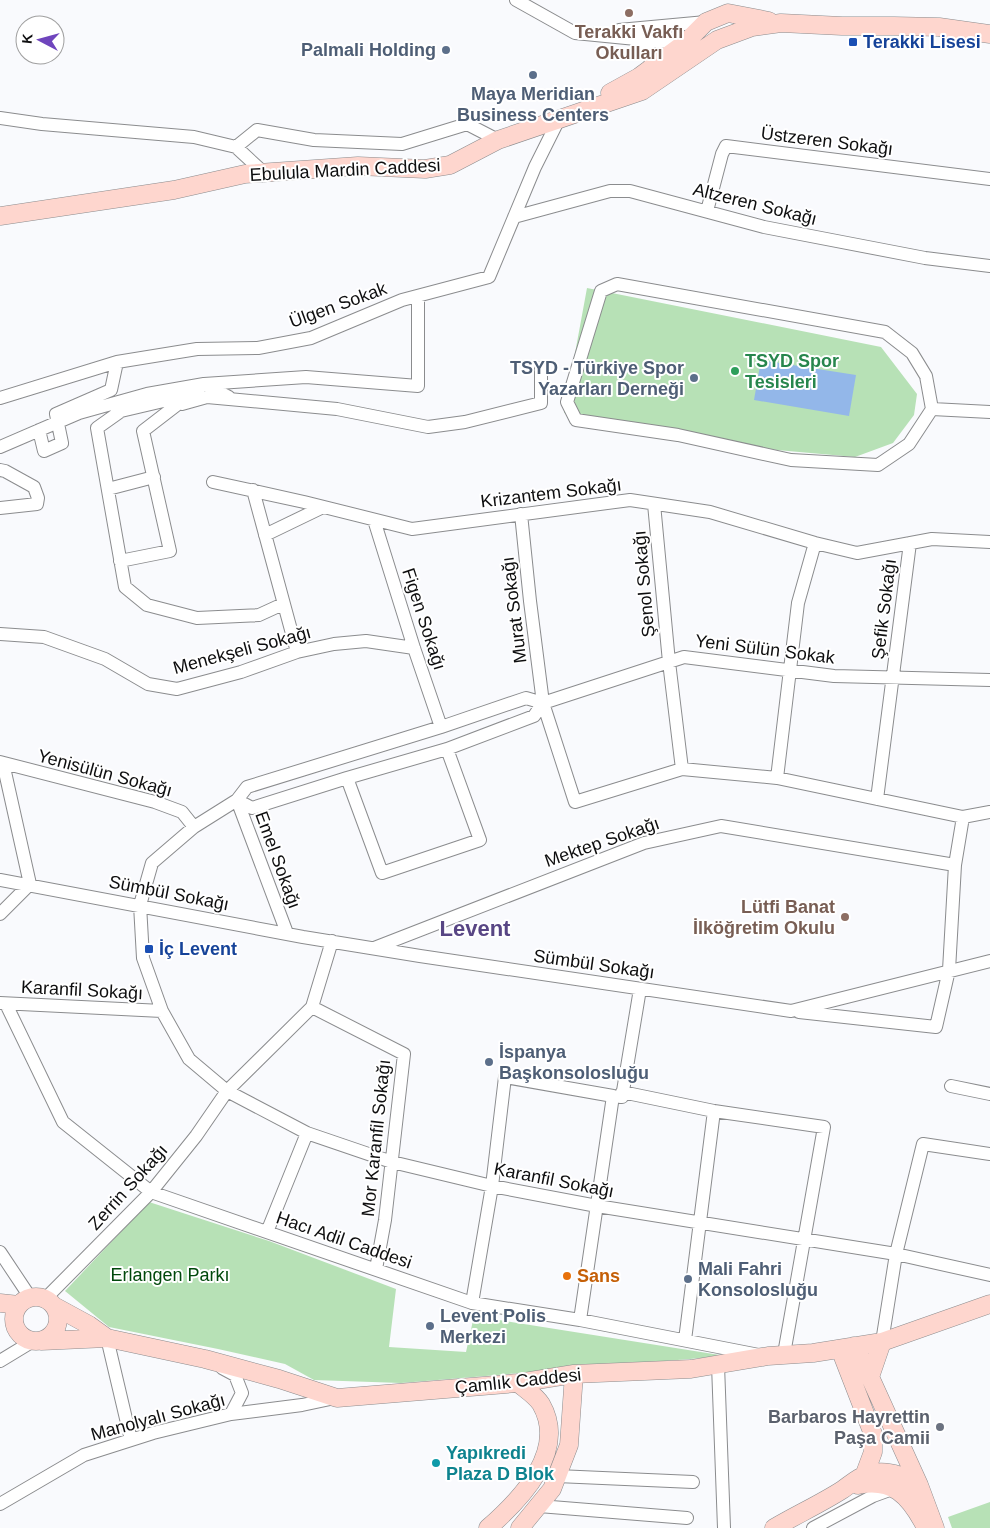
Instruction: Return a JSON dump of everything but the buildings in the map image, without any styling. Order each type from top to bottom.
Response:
[{"type":"street","points":[[516,0],[575,32],[711,44],[728,6]]},
{"type":"street","points":[[566,116],[639,77],[728,6]]},
{"type":"street","points":[[728,6],[781,23]]},
{"type":"street","points":[[939,27],[958,22],[990,21]]},
{"type":"street","points":[[575,32],[633,30],[706,22]]},
{"type":"street","name":"Ebulula Mardin Caddesi","points":[[0,216],[174,190],[245,174],[358,166],[425,169],[450,165],[498,140],[642,91],[711,44],[752,27],[781,23],[939,27],[990,34]]},
{"type":"street","points":[[634,38],[647,47],[652,57],[650,69]]},
{"type":"street","name":"Ülgen Sokak","points":[[0,398],[117,362],[197,349],[258,348],[311,338],[402,300],[489,277],[535,167],[566,116]]},
{"type":"street","points":[[0,118],[42,124],[194,137],[236,146],[264,172]]},
{"type":"street","points":[[236,146],[257,130],[314,140],[402,144],[466,124],[498,140]]},
{"type":"street","name":"Üstzeren Sokağı","points":[[707,211],[722,154],[726,146],[990,179]]},
{"type":"street","name":"Altzeren Sokağı","points":[[514,217],[610,191],[630,191],[764,227],[925,258],[990,266]]},
{"type":"street","points":[[617,284],[885,332],[912,353],[926,376],[932,408],[909,444],[878,465],[791,460],[678,435],[576,420],[568,402],[601,290],[617,284]]},
{"type":"street","points":[[0,448],[79,413],[147,394],[204,384],[306,377],[418,386],[418,296]]},
{"type":"street","points":[[40,430],[44,451],[62,443],[56,414],[111,390],[117,362]]},
{"type":"street","points":[[174,406],[207,397],[337,409],[428,427],[465,422],[540,403],[541,368]]},
{"type":"street","points":[[120,560],[170,551],[143,431],[204,384]]},
{"type":"street","points":[[204,384],[236,401]]},
{"type":"street","points":[[189,395],[121,411],[97,428],[125,587],[147,605],[197,618],[258,615],[283,604]]},
{"type":"street","points":[[932,408],[990,412]]},
{"type":"street","points":[[0,508],[37,504],[38,498],[34,487],[3,470]]},
{"type":"street","points":[[108,489],[154,477]]},
{"type":"street","name":"Krizantem Sokağı","points":[[214,482],[412,530],[630,500],[710,512],[815,543],[857,553],[932,539],[990,542]]},
{"type":"street","points":[[253,490],[297,652]]},
{"type":"street","name":"Şenol Sokağı","points":[[654,504],[669,662],[682,769]]},
{"type":"street","points":[[265,535],[323,507]]},
{"type":"street","name":"Murat Sokağı","points":[[521,514],[543,703],[575,802],[682,769]]},
{"type":"street","name":"Figen Sokağı","points":[[374,520],[441,727]]},
{"type":"street","points":[[777,778],[798,603],[815,543]]},
{"type":"street","name":"Şefik Sokağı","points":[[877,800],[910,543]]},
{"type":"street","name":"Menekşeli Sokağı","points":[[0,634],[44,637],[105,659],[148,684],[177,689],[241,672],[297,652],[334,644],[366,640],[414,648]]},
{"type":"street","name":"Yeni Sülün Sokak","points":[[543,703],[684,657],[834,676],[990,680]]},
{"type":"street","name":"Karanfil Sokağı","points":[[543,703],[526,698],[441,727],[247,787],[237,800],[194,827],[152,863],[140,905],[143,958],[162,1011],[189,1059],[227,1091],[307,1133],[392,1162],[492,1186],[700,1224],[896,1254],[990,1275]]},
{"type":"street","points":[[237,800],[252,808],[447,749],[534,716],[543,703]]},
{"type":"street","points":[[346,778],[382,874],[480,840],[447,749]]},
{"type":"street","points":[[0,914],[30,884],[1,763]]},
{"type":"street","name":"Yenisülün Sokağı","points":[[1,763],[155,802],[182,812],[194,827]]},
{"type":"street","points":[[682,769],[777,778],[963,817],[990,812]]},
{"type":"street","name":"Emel Sokağı","points":[[237,800],[287,933]]},
{"type":"street","points":[[949,970],[955,865],[963,817]]},
{"type":"street","name":"Mektep Sokağı","points":[[374,948],[644,843],[721,826],[955,865]]},
{"type":"street","name":"Sümbül Sokağı","points":[[0,880],[374,948],[791,1011],[936,1027],[949,970]]},
{"type":"street","points":[[312,1007],[332,941]]},
{"type":"street","name":"Sümbül Sokağı","points":[[791,1011],[990,961]]},
{"type":"street","points":[[580,1320],[618,1094],[640,989]]},
{"type":"street","name":"Karanfil Sokağı","points":[[3,1004],[162,1011]]},
{"type":"street","name":"Hacı Adil Caddesi","points":[[3,1004],[63,1122],[151,1192],[472,1303],[776,1355]]},
{"type":"street","name":"Zerrin Sokağı","points":[[37,1301],[151,1192],[196,1136],[227,1091],[312,1007]]},
{"type":"street","name":"Mor Karanfil Sokağı","points":[[312,1007],[404,1054],[385,1220],[376,1270]]},
{"type":"street","points":[[472,1303],[492,1186],[505,1077],[824,1127],[804,1240],[776,1355]]},
{"type":"street","points":[[951,1086],[990,1094]]},
{"type":"street","points":[[685,1340],[714,1111]]},
{"type":"street","points":[[267,1232],[307,1133]]},
{"type":"street","points":[[870,1377],[882,1342],[896,1254],[923,1144],[990,1154]]},
{"type":"street","points":[[0,1252],[37,1301],[59,1319],[57,1327],[48,1338],[31,1338],[0,1328]]},
{"type":"street","points":[[37,1301],[14,1316],[16,1328],[31,1338],[107,1338],[131,1440]]},
{"type":"street","name":"Çamlık Caddesi","points":[[0,1303],[37,1301],[89,1325],[107,1338],[205,1359],[279,1379],[337,1398],[518,1383],[574,1374],[690,1369],[776,1355],[812,1353],[847,1348],[882,1342],[990,1304]]},
{"type":"street","points":[[0,1361],[31,1338]]},
{"type":"street","points":[[847,1348],[870,1377],[919,1484],[934,1528]]},
{"type":"street","points":[[847,1348],[873,1434],[872,1452],[864,1476]]},
{"type":"street","points":[[205,1359],[235,1375],[242,1393],[231,1414]]},
{"type":"street","points":[[718,1365],[724,1528]]},
{"type":"street","points":[[520,1528],[552,1489],[569,1445],[574,1374]]},
{"type":"street","points":[[488,1528],[509,1509],[536,1475],[548,1447],[548,1419],[540,1402],[518,1383]]},
{"type":"street","name":"Manolyalı Sokağı","points":[[0,1504],[84,1455],[153,1433],[231,1414],[302,1405],[337,1398]]},
{"type":"street","points":[[542,1462],[557,1476],[693,1482]]},
{"type":"street","points":[[774,1528],[864,1476],[873,1473],[897,1474],[917,1487],[923,1498]]},
{"type":"street","points":[[841,1490],[866,1484],[880,1484],[895,1488],[905,1495],[914,1506],[926,1528]]},
{"type":"street","points":[[813,1528],[873,1496],[895,1488]]},
{"type":"street","points":[[539,1506],[687,1518]]},
{"type":"green space","name":"TSYD Spor Tesisleri","points":[[587,288],[881,347],[917,394],[914,415],[893,443],[855,457],[777,450],[564,413]]},
{"type":"green space","name":"Erlangen Parkı","points":[[149,1202],[269,1241],[396,1289],[389,1347],[466,1352],[474,1316],[726,1356],[401,1383],[314,1380],[285,1364],[109,1327],[65,1291]]},
{"type":"green space","points":[[990,1502],[990,1528],[952,1528],[948,1517]]},
{"type":"water","points":[[761,360],[856,375],[849,416],[754,400]]},
{"type":"place","name":"Terakki Vakfı Okulları","points":[[629,13]]},
{"type":"place","name":"Terakki Lisesi","points":[[853,42]]},
{"type":"place","name":"Palmali Holding","points":[[446,50]]},
{"type":"place","name":"Maya Meridian Business Centers","points":[[533,75]]},
{"type":"place","name":"TSYD Spor Tesisleri","points":[[735,371]]},
{"type":"place","name":"TSYD - Türkiye Spor Yazarları Derneği","points":[[694,378]]},
{"type":"place","name":"Lütfi Banat İlköğretim Okulu","points":[[845,917]]},
{"type":"place","name":"İç Levent","points":[[149,949]]},
{"type":"place","name":"İspanya Başkonsolosluğu","points":[[489,1062]]},
{"type":"place","name":"Sans","points":[[567,1276]]},
{"type":"place","name":"Mali Fahri Konsolosluğu","points":[[688,1279]]},
{"type":"place","name":"Levent Polis Merkezi","points":[[430,1326]]},
{"type":"place","name":"Barbaros Hayrettin Paşa Camii","points":[[940,1427]]},
{"type":"place","name":"Yapıkredi Plaza D Blok","points":[[436,1463]]},
{"type":"district","name":"Levent","points":[[475,928]]}]
